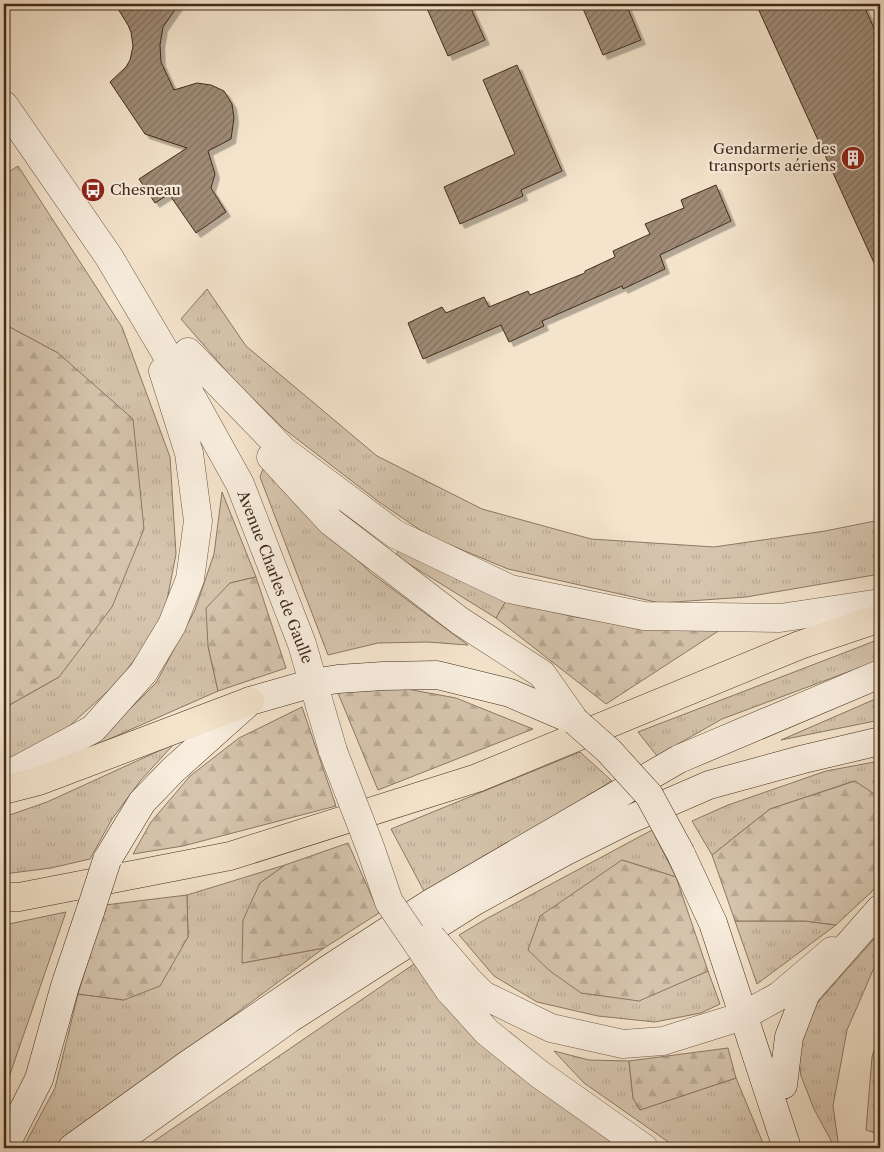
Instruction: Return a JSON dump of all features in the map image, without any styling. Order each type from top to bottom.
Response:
[{"type":"highway","points":[[4,897],[19,897],[230,856],[477,778],[800,646],[880,618]]},
{"type":"highway","points":[[4,790],[39,781],[250,701]]},
{"type":"street","name":"Avenue Charles de Gaulle","points":[[4,105],[109,257],[240,484],[302,644],[333,751],[389,902],[459,985]]},
{"type":"street","name":"Avenue Charles de Gaulle","points":[[109,257],[188,352],[258,443],[331,522],[460,621],[542,674],[575,721]]},
{"type":"street","name":"Avenue Charles de Gaulle","points":[[4,777],[93,729],[143,673],[172,625],[190,579],[198,521],[189,453],[147,322]]},
{"type":"street","name":"Avenue Charles de Gaulle","points":[[188,352],[284,450],[396,534],[510,589],[644,616],[780,618],[880,603]]},
{"type":"street","points":[[72,1148],[187,1065],[324,972],[431,903],[679,759],[880,674]]},
{"type":"street","points":[[4,1148],[39,1079],[65,986],[108,860],[142,802],[173,770],[250,701],[313,683],[338,679],[437,675],[510,692],[575,721],[609,751],[649,795],[682,854],[712,923],[787,1148]]},
{"type":"street","points":[[108,1148],[314,1003],[475,901],[566,851],[626,821],[709,785],[804,758],[880,741]]},
{"type":"street","points":[[459,985],[551,1028],[623,1044],[663,1041],[743,1016],[779,996],[879,910]]},
{"type":"street","points":[[783,1085],[789,1037],[806,993],[879,910]]},
{"type":"street","points":[[459,985],[487,1032],[538,1073],[644,1148]]},
{"type":"street","points":[[757,1059],[783,1085],[807,1148]]},
{"type":"green space","points":[[18,166],[122,327],[170,457],[176,554],[163,621],[118,682],[65,730],[4,763],[4,708],[59,677],[58,353],[4,324],[4,175]]},
{"type":"green space","points":[[207,289],[246,346],[377,456],[482,509],[591,539],[714,547],[825,531],[880,520],[880,574],[746,597],[660,603],[508,569],[429,536],[379,502],[284,429],[235,381],[181,319]]},
{"type":"green space","points":[[4,324],[58,353],[133,419],[144,529],[112,607],[59,677],[4,708]]},
{"type":"green space","points":[[263,469],[371,573],[468,645],[427,642],[378,643],[328,655],[260,477]]},
{"type":"green space","points":[[222,492],[256,577],[230,583],[208,646],[218,691],[64,759],[118,721],[156,683],[195,610],[214,554]]},
{"type":"green space","points":[[400,546],[506,601],[496,618],[396,556]]},
{"type":"green space","points":[[256,577],[286,668],[218,691],[208,646],[206,608],[230,583]]},
{"type":"green space","points":[[506,601],[575,617],[627,624],[723,628],[606,704],[496,618]]},
{"type":"green space","points":[[880,639],[880,660],[722,719],[657,756],[638,732]]},
{"type":"green space","points":[[396,687],[456,698],[533,729],[378,790],[338,693],[361,689]]},
{"type":"green space","points":[[880,697],[880,720],[781,740]]},
{"type":"green space","points":[[302,707],[336,806],[183,846],[133,854],[151,822],[190,776],[239,738]]},
{"type":"green space","points":[[174,744],[141,780],[112,819],[90,859],[51,868],[4,874],[4,817],[47,802]]},
{"type":"green space","points":[[580,752],[612,781],[425,893],[391,829]]},
{"type":"green space","points":[[880,761],[880,798],[854,781],[770,809],[712,855],[692,821],[728,805],[826,771]]},
{"type":"green space","points":[[855,781],[880,798],[880,884],[836,925],[805,921],[735,921],[712,855],[770,809]]},
{"type":"green space","points":[[652,830],[676,877],[622,860],[581,993],[639,1000],[708,971],[720,1004],[701,1013],[655,1022],[598,1016],[537,1002],[494,976],[459,935],[486,919]]},
{"type":"green space","points":[[348,843],[379,913],[324,948],[242,963],[243,920],[260,883],[285,865]]},
{"type":"green space","points":[[622,860],[676,877],[708,971],[639,1001],[581,993],[550,971],[528,950],[540,916]]},
{"type":"green space","points":[[285,865],[260,883],[242,963],[324,948],[55,1148],[23,1148],[55,1088],[78,994],[124,1000],[188,937],[187,895]]},
{"type":"green space","points":[[187,895],[188,937],[160,986],[124,1000],[78,994],[105,905]]},
{"type":"green space","points":[[66,912],[8,1080],[4,1088],[4,925]]},
{"type":"green space","points":[[735,921],[805,921],[836,925],[757,984]]},
{"type":"green space","points":[[874,939],[880,946],[880,954],[847,1030],[833,1106],[839,1148],[835,1148],[814,1109],[801,1076],[797,1048],[812,1009]]},
{"type":"green space","points":[[414,964],[484,1047],[624,1148],[493,1148],[447,1143],[336,1148],[144,1148]]},
{"type":"green space","points":[[880,1030],[880,1129],[878,1134],[866,1130],[872,1057]]},
{"type":"green space","points":[[728,1048],[736,1078],[640,1110],[633,1098],[629,1061]]},
{"type":"green space","points":[[554,1051],[589,1060],[629,1061],[633,1098],[640,1110],[736,1078],[765,1148],[677,1148],[584,1083]]},
{"type":"building","points":[[115,4],[179,4],[163,27],[160,45],[161,62],[174,90],[197,83],[211,85],[224,91],[232,104],[234,118],[231,139],[208,151],[215,174],[211,188],[226,212],[196,233],[169,194],[155,203],[139,179],[187,148],[145,134],[110,82],[126,67],[130,60],[133,46],[128,25]]},
{"type":"building","points":[[425,4],[469,4],[485,40],[448,56]]},
{"type":"building","points":[[581,4],[626,4],[641,40],[603,55]]},
{"type":"building","name":"Gendarmerie des transports aériens","points":[[756,4],[863,4],[880,41],[880,276]]},
{"type":"building","points":[[517,65],[562,171],[521,190],[523,196],[460,224],[444,187],[515,154],[483,80]]},
{"type":"building","points":[[716,185],[731,221],[660,255],[665,269],[623,289],[622,286],[542,321],[544,326],[509,342],[501,325],[423,359],[408,323],[442,307],[446,313],[484,297],[489,307],[528,291],[530,295],[585,273],[585,271],[615,257],[613,251],[650,234],[645,224],[684,208],[681,200]]},
{"type":"place","name":"Gendarmerie des transports aériens","points":[[853,158]]},
{"type":"place","name":"Chesneau","points":[[93,190]]}]
